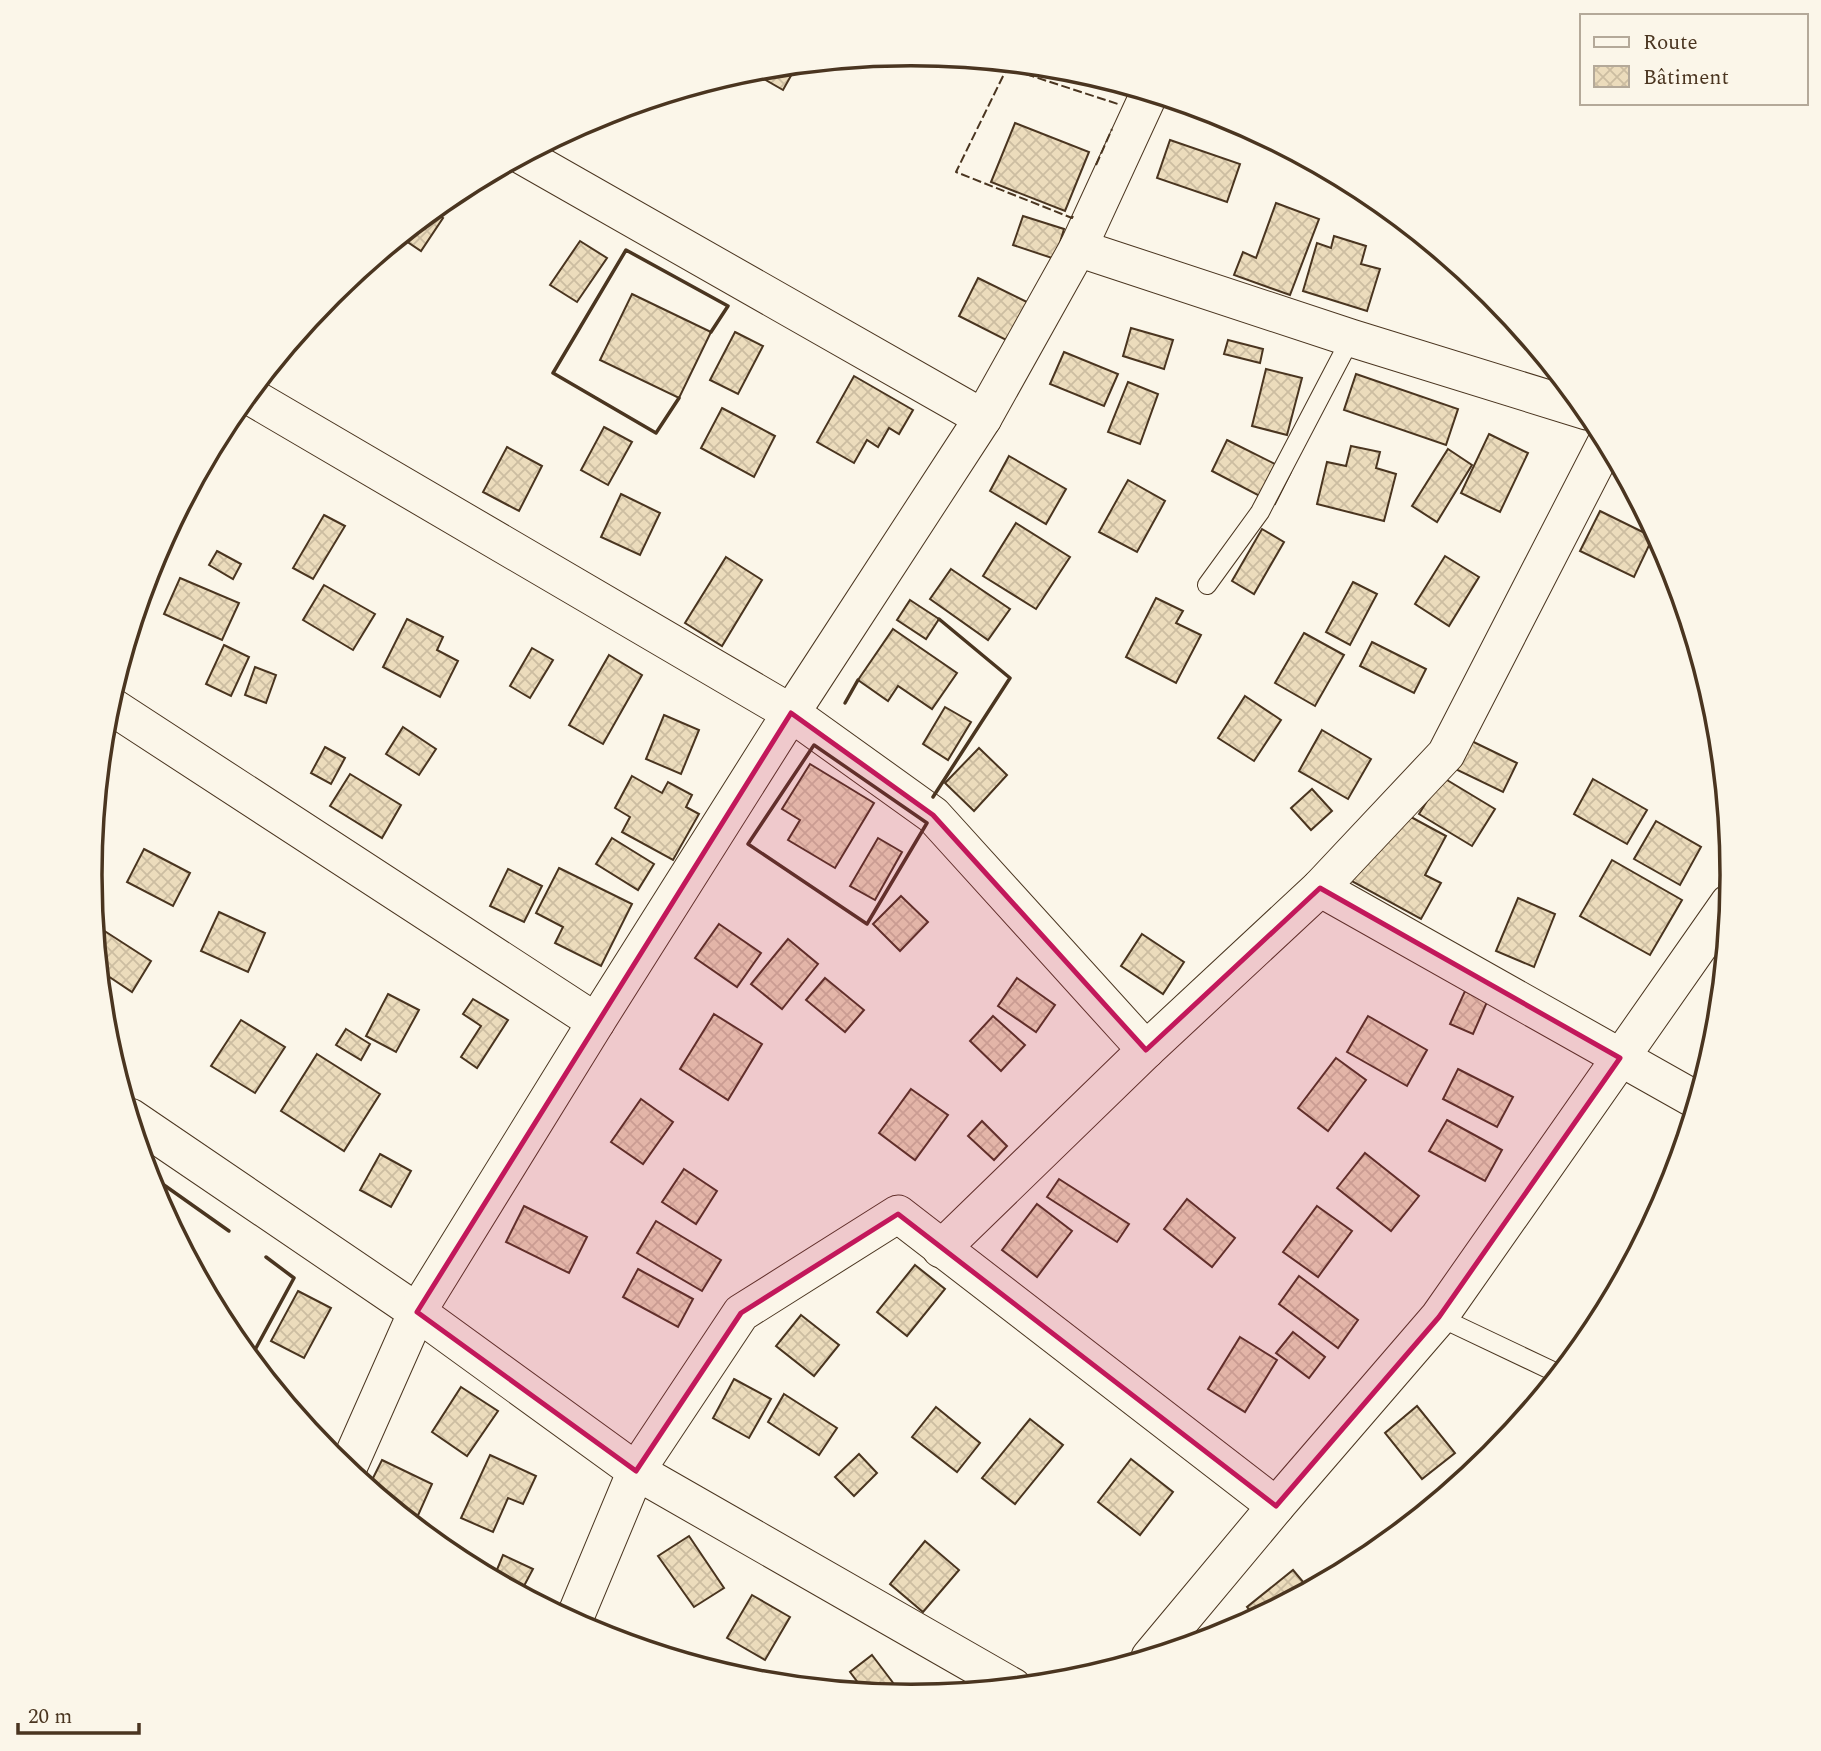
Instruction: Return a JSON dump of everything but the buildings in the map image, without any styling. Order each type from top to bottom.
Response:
[{"type":"street","points":[[351,1460],[417,1312],[791,713],[983,418],[1078,248],[1146,102]]},
{"type":"street","points":[[532,161],[983,418]]},
{"type":"street","points":[[1078,248],[1351,338],[1568,405]]},
{"type":"street","points":[[257,400],[791,713],[933,815],[1146,1050]]},
{"type":"street","points":[[941,1249],[1146,1050],[1320,888],[1446,754],[1600,454]]},
{"type":"street","points":[[119,711],[596,1022]]},
{"type":"street","points":[[1320,888],[1689,1096]]},
{"type":"street","points":[[1160,1645],[1439,1317],[1718,918]]},
{"type":"street","points":[[140,1123],[417,1312],[636,1471],[1000,1680]]},
{"type":"street","points":[[577,1612],[636,1471],[741,1313],[898,1214],[1276,1506]]},
{"type":"lane","points":[[1207,585],[1260,512],[1351,338]]},
{"type":"lane","points":[[1439,1317],[1550,1370]]},
{"type":"highlighted area","points":[[791,713],[933,815],[1146,1050],[1320,888],[1620,1058],[1439,1317],[1276,1506],[898,1214],[741,1313],[636,1471],[417,1312]]},
{"type":"fence","points":[[1005,72],[956,172],[1072,218],[1073,216]]},
{"type":"fence","points":[[1030,75],[1118,104]]},
{"type":"fence","points":[[1096,165],[1112,129]]},
{"type":"wall","points":[[679,398],[656,433],[553,373],[626,250],[728,306],[711,332]]},
{"type":"wall","points":[[933,797],[1010,678],[939,619]]},
{"type":"wall","points":[[845,703],[858,680]]},
{"type":"wall","points":[[814,745],[927,823],[867,924],[748,844],[814,745]]},
{"type":"wall","points":[[163,1184],[229,1231]]},
{"type":"wall","points":[[255,1349],[294,1278],[266,1257]]}]
